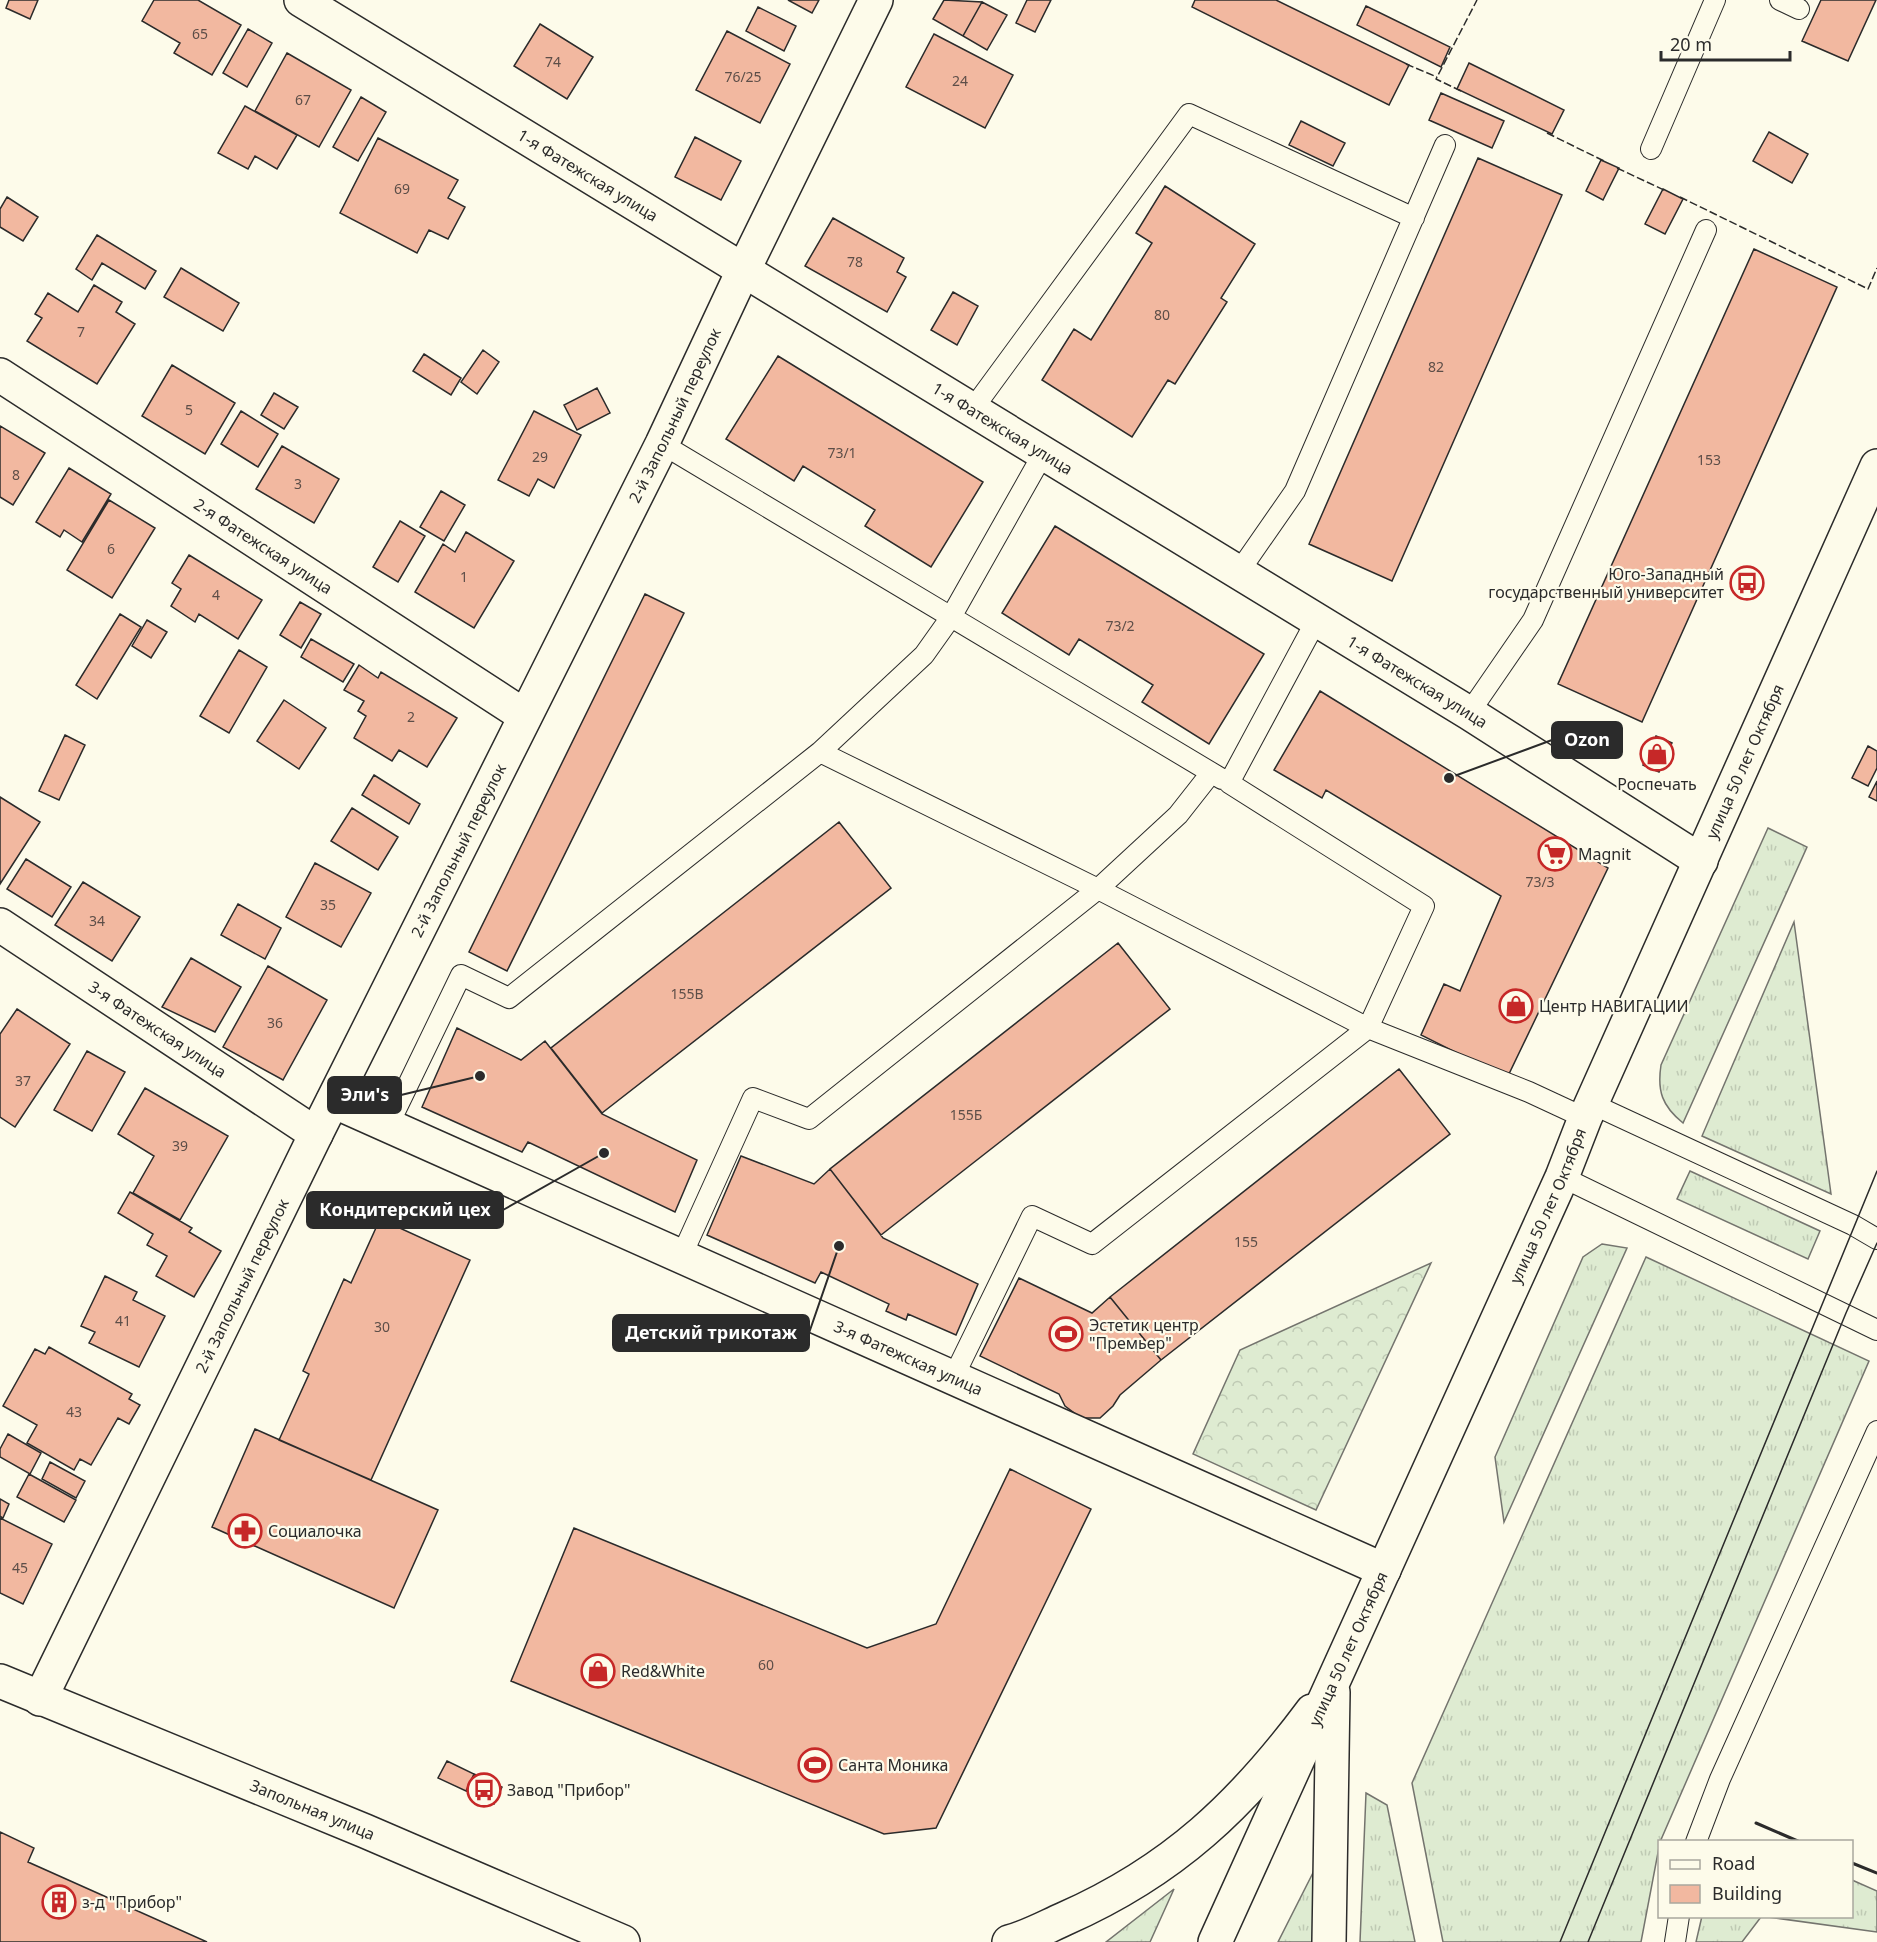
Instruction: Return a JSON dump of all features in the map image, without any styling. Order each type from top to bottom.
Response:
[{"type":"street","name":"1-я Фатежская улица","points":[[302,0],[1469,713],[1701,861]]},
{"type":"street","name":"2-й Запольный переулок","points":[[40,1699],[316,1134],[662,444],[743,271],[876,0]]},
{"type":"street","name":"2-я Фатежская улица","points":[[0,375],[525,716]]},
{"type":"street","name":"улица 50 лет Октября","points":[[1215,1942],[1562,1177],[1589,1111],[1877,466]]},
{"type":"street","name":"3-я Фатежская улица","points":[[0,926],[316,1134]]},
{"type":"street","name":"3-я Фатежская улица","points":[[333,1101],[1384,1570]]},
{"type":"street","name":"Запольная улица","points":[[0,1681],[365,1831],[623,1942]]},
{"type":"street","points":[[1009,1942],[1095,1906],[1162,1866],[1226,1814],[1279,1756],[1333,1683]]},
{"type":"street","points":[[1329,1942],[1333,1683]]},
{"type":"lane","points":[[1652,149],[1714,0]]},
{"type":"lane","points":[[1780,0],[1799,9]]},
{"type":"lane","points":[[972,410],[1189,114],[1414,218]]},
{"type":"lane","points":[[1238,573],[1295,491],[1445,145]]},
{"type":"lane","points":[[1469,713],[1533,620],[1707,230]]},
{"type":"lane","points":[[662,444],[1211,772],[1424,906],[1368,1028],[1092,1244],[1032,1216],[953,1378]]},
{"type":"lane","points":[[388,1126],[461,975],[509,998],[820,752],[924,655],[951,617],[1043,454]]},
{"type":"lane","points":[[1229,783],[1316,621]]},
{"type":"lane","points":[[820,752],[1098,889],[1368,1028],[1529,1092],[1589,1111],[1853,1226],[1877,1239]]},
{"type":"lane","points":[[681,1257],[753,1098],[809,1119],[1098,889],[1178,815],[1211,772]]},
{"type":"lane","points":[[1562,1177],[1877,1330]]},
{"type":"lane","points":[[1696,1840],[1720,1779],[1877,1431]]},
{"type":"lane","points":[[1674,1942],[1679,1918]]},
{"type":"green space","points":[[1768,828],[1807,847],[1683,1123],[1670,1110],[1663,1097],[1660,1083],[1661,1065]]},
{"type":"green space","points":[[1794,922],[1831,1194],[1702,1136]]},
{"type":"green space","points":[[1690,1171],[1820,1231],[1808,1259],[1677,1199]]},
{"type":"green space","points":[[1602,1244],[1627,1248],[1504,1522],[1495,1457],[1583,1257]]},
{"type":"green space","points":[[1646,1257],[1869,1361],[1661,1840],[1658,1840],[1658,1853],[1641,1942],[1443,1942],[1412,1783]]},
{"type":"green space","points":[[1431,1263],[1316,1510],[1193,1454],[1240,1350]]},
{"type":"green space","points":[[1366,1793],[1387,1805],[1415,1942],[1360,1942]]},
{"type":"green space","points":[[1325,1849],[1314,1942],[1278,1942]]},
{"type":"green space","points":[[1853,1880],[1877,1891],[1877,1932],[1775,1918],[1853,1918]]},
{"type":"green space","points":[[1174,1889],[1150,1942],[1106,1942]]},
{"type":"green space","points":[[1702,1918],[1760,1918],[1742,1942],[1696,1942]]},
{"type":"building","points":[[9,0],[38,0],[30,19],[6,8]]},
{"type":"building","points":[[154,0],[198,0],[241,25],[212,75],[174,53],[180,43],[142,21]]},
{"type":"building","points":[[788,0],[819,0],[812,13]]},
{"type":"building","points":[[944,0],[982,2],[963,36],[933,19]]},
{"type":"building","points":[[1027,0],[1051,0],[1035,32],[1016,23]]},
{"type":"building","points":[[1195,0],[1276,0],[1409,65],[1389,105],[1192,7]]},
{"type":"building","points":[[1821,0],[1876,0],[1848,61],[1802,41]]},
{"type":"building","points":[[982,2],[1007,15],[987,50],[963,36]]},
{"type":"building","points":[[1366,6],[1450,47],[1441,67],[1357,25]]},
{"type":"building","points":[[758,7],[796,26],[784,51],[746,31]]},
{"type":"building","points":[[540,24],[593,57],[567,99],[514,66]]},
{"type":"building","points":[[248,29],[272,43],[247,87],[223,73]]},
{"type":"building","points":[[727,31],[790,64],[760,123],[696,90]]},
{"type":"building","points":[[934,34],[1013,75],[985,128],[906,87]]},
{"type":"building","points":[[287,53],[351,90],[319,147],[255,111]]},
{"type":"building","points":[[1469,63],[1564,110],[1552,134],[1457,89]]},
{"type":"building","points":[[1441,93],[1504,121],[1492,148],[1429,120]]},
{"type":"building","points":[[361,97],[386,112],[358,161],[333,147]]},
{"type":"building","points":[[245,106],[297,135],[277,169],[255,156],[248,169],[218,153]]},
{"type":"building","points":[[1301,121],[1345,143],[1333,166],[1289,145]]},
{"type":"building","points":[[1769,132],[1808,154],[1792,183],[1753,161]]},
{"type":"building","points":[[695,137],[741,161],[721,200],[675,177]]},
{"type":"building","points":[[378,138],[458,180],[448,198],[465,207],[448,239],[429,230],[417,253],[340,213]]},
{"type":"building","points":[[1478,158],[1562,195],[1392,581],[1309,544]]},
{"type":"building","points":[[1601,160],[1619,168],[1603,200],[1586,191]]},
{"type":"building","points":[[1165,186],[1255,244],[1221,298],[1227,302],[1175,384],[1168,380],[1132,437],[1042,380],[1074,329],[1091,340],[1152,243],[1136,233]]},
{"type":"building","points":[[1663,189],[1683,199],[1665,234],[1645,224]]},
{"type":"building","points":[[7,197],[38,217],[23,241],[0,227],[0,209]]},
{"type":"building","points":[[833,218],[904,258],[897,272],[906,277],[887,312],[805,266]]},
{"type":"building","points":[[97,235],[156,271],[145,289],[102,263],[92,280],[76,269]]},
{"type":"building","points":[[1754,249],[1837,287],[1642,722],[1558,684]]},
{"type":"building","points":[[181,268],[239,303],[223,331],[164,297]]},
{"type":"building","points":[[94,285],[122,302],[116,312],[135,324],[97,384],[27,341],[42,318],[35,314],[48,293],[78,312]]},
{"type":"building","points":[[953,292],[978,306],[957,345],[931,330]]},
{"type":"building","points":[[483,350],[499,362],[477,394],[461,382]]},
{"type":"building","points":[[424,354],[461,378],[451,395],[413,371]]},
{"type":"building","points":[[778,356],[983,482],[931,567],[865,526],[875,510],[803,466],[794,481],[726,439]]},
{"type":"building","points":[[172,365],[235,403],[205,454],[142,416]]},
{"type":"building","points":[[597,388],[610,413],[577,430],[564,405]]},
{"type":"building","points":[[274,393],[298,407],[284,429],[261,415]]},
{"type":"building","points":[[241,411],[278,434],[258,467],[221,444]]},
{"type":"building","points":[[534,411],[581,435],[554,488],[538,479],[529,496],[498,480]]},
{"type":"building","points":[[0,426],[45,453],[13,505],[0,497]]},
{"type":"building","points":[[282,446],[339,479],[314,523],[256,489]]},
{"type":"building","points":[[69,468],[111,494],[82,542],[64,530],[60,537],[36,522]]},
{"type":"building","points":[[441,491],[465,505],[444,541],[420,527]]},
{"type":"building","points":[[109,500],[155,528],[112,598],[67,570]]},
{"type":"building","points":[[400,521],[425,536],[398,582],[373,567]]},
{"type":"building","points":[[1055,526],[1264,654],[1209,744],[1142,702],[1153,685],[1079,639],[1069,655],[1002,613]]},
{"type":"building","points":[[466,532],[514,561],[474,628],[415,592],[443,544],[455,552]]},
{"type":"building","points":[[189,555],[262,600],[238,639],[199,614],[195,622],[171,606],[181,589],[172,583]]},
{"type":"building","points":[[645,594],[684,613],[507,971],[469,952]]},
{"type":"building","points":[[300,602],[321,614],[301,648],[280,635]]},
{"type":"building","points":[[120,614],[141,627],[97,699],[76,685]]},
{"type":"building","points":[[147,620],[167,632],[151,658],[132,646]]},
{"type":"building","points":[[311,639],[354,664],[343,682],[301,657]]},
{"type":"building","points":[[239,650],[267,667],[229,733],[200,716]]},
{"type":"building","points":[[359,665],[378,678],[381,672],[457,718],[427,767],[399,750],[392,761],[354,738],[366,716],[358,711],[364,701],[344,690]]},
{"type":"building","points":[[1320,691],[1608,868],[1507,1078],[1421,1035],[1444,984],[1460,991],[1501,896],[1326,790],[1322,798],[1274,770]]},
{"type":"building","points":[[284,700],[326,728],[299,769],[257,741]]},
{"type":"building","points":[[65,735],[85,745],[59,800],[39,791]]},
{"type":"building","name":"Роспечать","points":[[1656,736],[1672,743],[1659,772],[1643,765]]},
{"type":"building","points":[[1868,746],[1877,751],[1877,768],[1868,786],[1852,778]]},
{"type":"building","points":[[374,775],[420,804],[409,824],[362,795]]},
{"type":"building","points":[[1877,781],[1877,801],[1869,797]]},
{"type":"building","points":[[0,797],[40,822],[0,884]]},
{"type":"building","points":[[352,808],[398,837],[378,870],[331,841]]},
{"type":"building","points":[[839,822],[891,888],[602,1113],[551,1048]]},
{"type":"building","points":[[26,859],[71,887],[52,917],[7,889]]},
{"type":"building","points":[[315,863],[371,893],[341,947],[286,917]]},
{"type":"building","points":[[83,882],[140,917],[112,961],[55,925]]},
{"type":"building","points":[[238,904],[281,928],[265,959],[221,935]]},
{"type":"building","points":[[1118,943],[1170,1009],[881,1235],[830,1169]]},
{"type":"building","points":[[191,958],[241,987],[215,1032],[162,1007]]},
{"type":"building","points":[[268,966],[327,1000],[283,1080],[223,1047]]},
{"type":"building","points":[[17,1009],[70,1044],[15,1127],[0,1117],[0,1034]]},
{"type":"building","points":[[457,1028],[521,1060],[545,1041],[602,1114],[697,1160],[675,1212],[528,1142],[522,1152],[422,1107]]},
{"type":"building","points":[[87,1051],[125,1072],[92,1131],[54,1110]]},
{"type":"building","points":[[1399,1069],[1450,1134],[1161,1360],[1110,1297]]},
{"type":"building","points":[[145,1088],[228,1136],[180,1220],[133,1193],[154,1156],[118,1134]]},
{"type":"building","points":[[741,1156],[814,1184],[830,1169],[883,1238],[978,1284],[956,1335],[908,1314],[906,1320],[886,1311],[889,1304],[821,1272],[815,1283],[707,1235]]},
{"type":"building","points":[[130,1192],[192,1228],[189,1232],[221,1251],[194,1297],[156,1276],[167,1256],[147,1245],[153,1234],[118,1213]]},
{"type":"building","points":[[380,1219],[470,1260],[371,1480],[279,1440],[309,1374],[303,1371],[344,1279],[351,1283]]},
{"type":"building","points":[[105,1276],[137,1292],[133,1300],[165,1316],[139,1367],[89,1343],[95,1332],[81,1326]]},
{"type":"building","name":"Эстетик центр \"Премьер\"","points":[[1019,1278],[1092,1313],[1110,1297],[1161,1360],[1120,1395],[1113,1406],[1100,1418],[1081,1418],[1065,1406],[1059,1394],[980,1356]]},
{"type":"building","points":[[49,1347],[132,1394],[129,1399],[140,1405],[129,1424],[118,1418],[91,1465],[80,1459],[74,1470],[27,1443],[37,1425],[3,1406],[35,1349],[45,1354]]},
{"type":"building","points":[[255,1429],[438,1510],[394,1608],[212,1527]]},
{"type":"building","points":[[8,1434],[41,1453],[30,1474],[0,1457],[0,1449]]},
{"type":"building","points":[[50,1462],[85,1481],[76,1498],[42,1479]]},
{"type":"building","points":[[1010,1469],[1091,1509],[936,1828],[884,1834],[511,1681],[574,1528],[867,1648],[936,1624]]},
{"type":"building","points":[[29,1474],[76,1500],[64,1522],[17,1497]]},
{"type":"building","points":[[0,1499],[9,1504],[3,1518],[0,1516]]},
{"type":"building","points":[[0,1518],[52,1544],[23,1604],[0,1593]]},
{"type":"building","points":[[447,1761],[474,1774],[466,1791],[438,1778]]},
{"type":"building","points":[[474,1774],[502,1787],[494,1804],[466,1791]]},
{"type":"building","name":"з-д \"Прибор\"","points":[[0,1832],[34,1848],[28,1862],[207,1942],[0,1942]]},
{"type":"tram line","points":[[1560,1942],[1877,1171]]},
{"type":"tram line","points":[[1588,1942],[1846,1313],[1877,1243]]},
{"type":"fence","points":[[1461,91],[1436,79],[1477,0]]},
{"type":"fence","points":[[1406,64],[1437,77]]},
{"type":"fence","points":[[1547,133],[1604,161]]},
{"type":"fence","points":[[1617,168],[1666,191]]},
{"type":"fence","points":[[1680,197],[1868,289],[1877,268]]},
{"type":"wall","points":[[1756,1823],[1795,1840]]},
{"type":"wall","points":[[1853,1863],[1877,1873]]},
{"type":"place","name":"Юго-Западный государственный университет","points":[[1747,583]]},
{"type":"place","name":"Роспечать","points":[[1657,754]]},
{"type":"place","name":"Ozon","points":[[1449,778]]},
{"type":"place","name":"Magnit","points":[[1555,854]]},
{"type":"place","name":"Центр НАВИГАЦИИ","points":[[1516,1006]]},
{"type":"place","name":"Эли's","points":[[480,1076]]},
{"type":"place","name":"Кондитерский цех","points":[[604,1153]]},
{"type":"place","name":"Детский трикотаж","points":[[839,1246]]},
{"type":"place","name":"Эстетик центр \"Премьер\"","points":[[1066,1334]]},
{"type":"place","name":"Социалочка","points":[[245,1531]]},
{"type":"place","name":"Red&White","points":[[598,1671]]},
{"type":"place","name":"Санта Моника","points":[[815,1765]]},
{"type":"place","name":"Завод \"Прибор\"","points":[[484,1790]]},
{"type":"place","name":"з-д \"Прибор\"","points":[[59,1902]]}]
